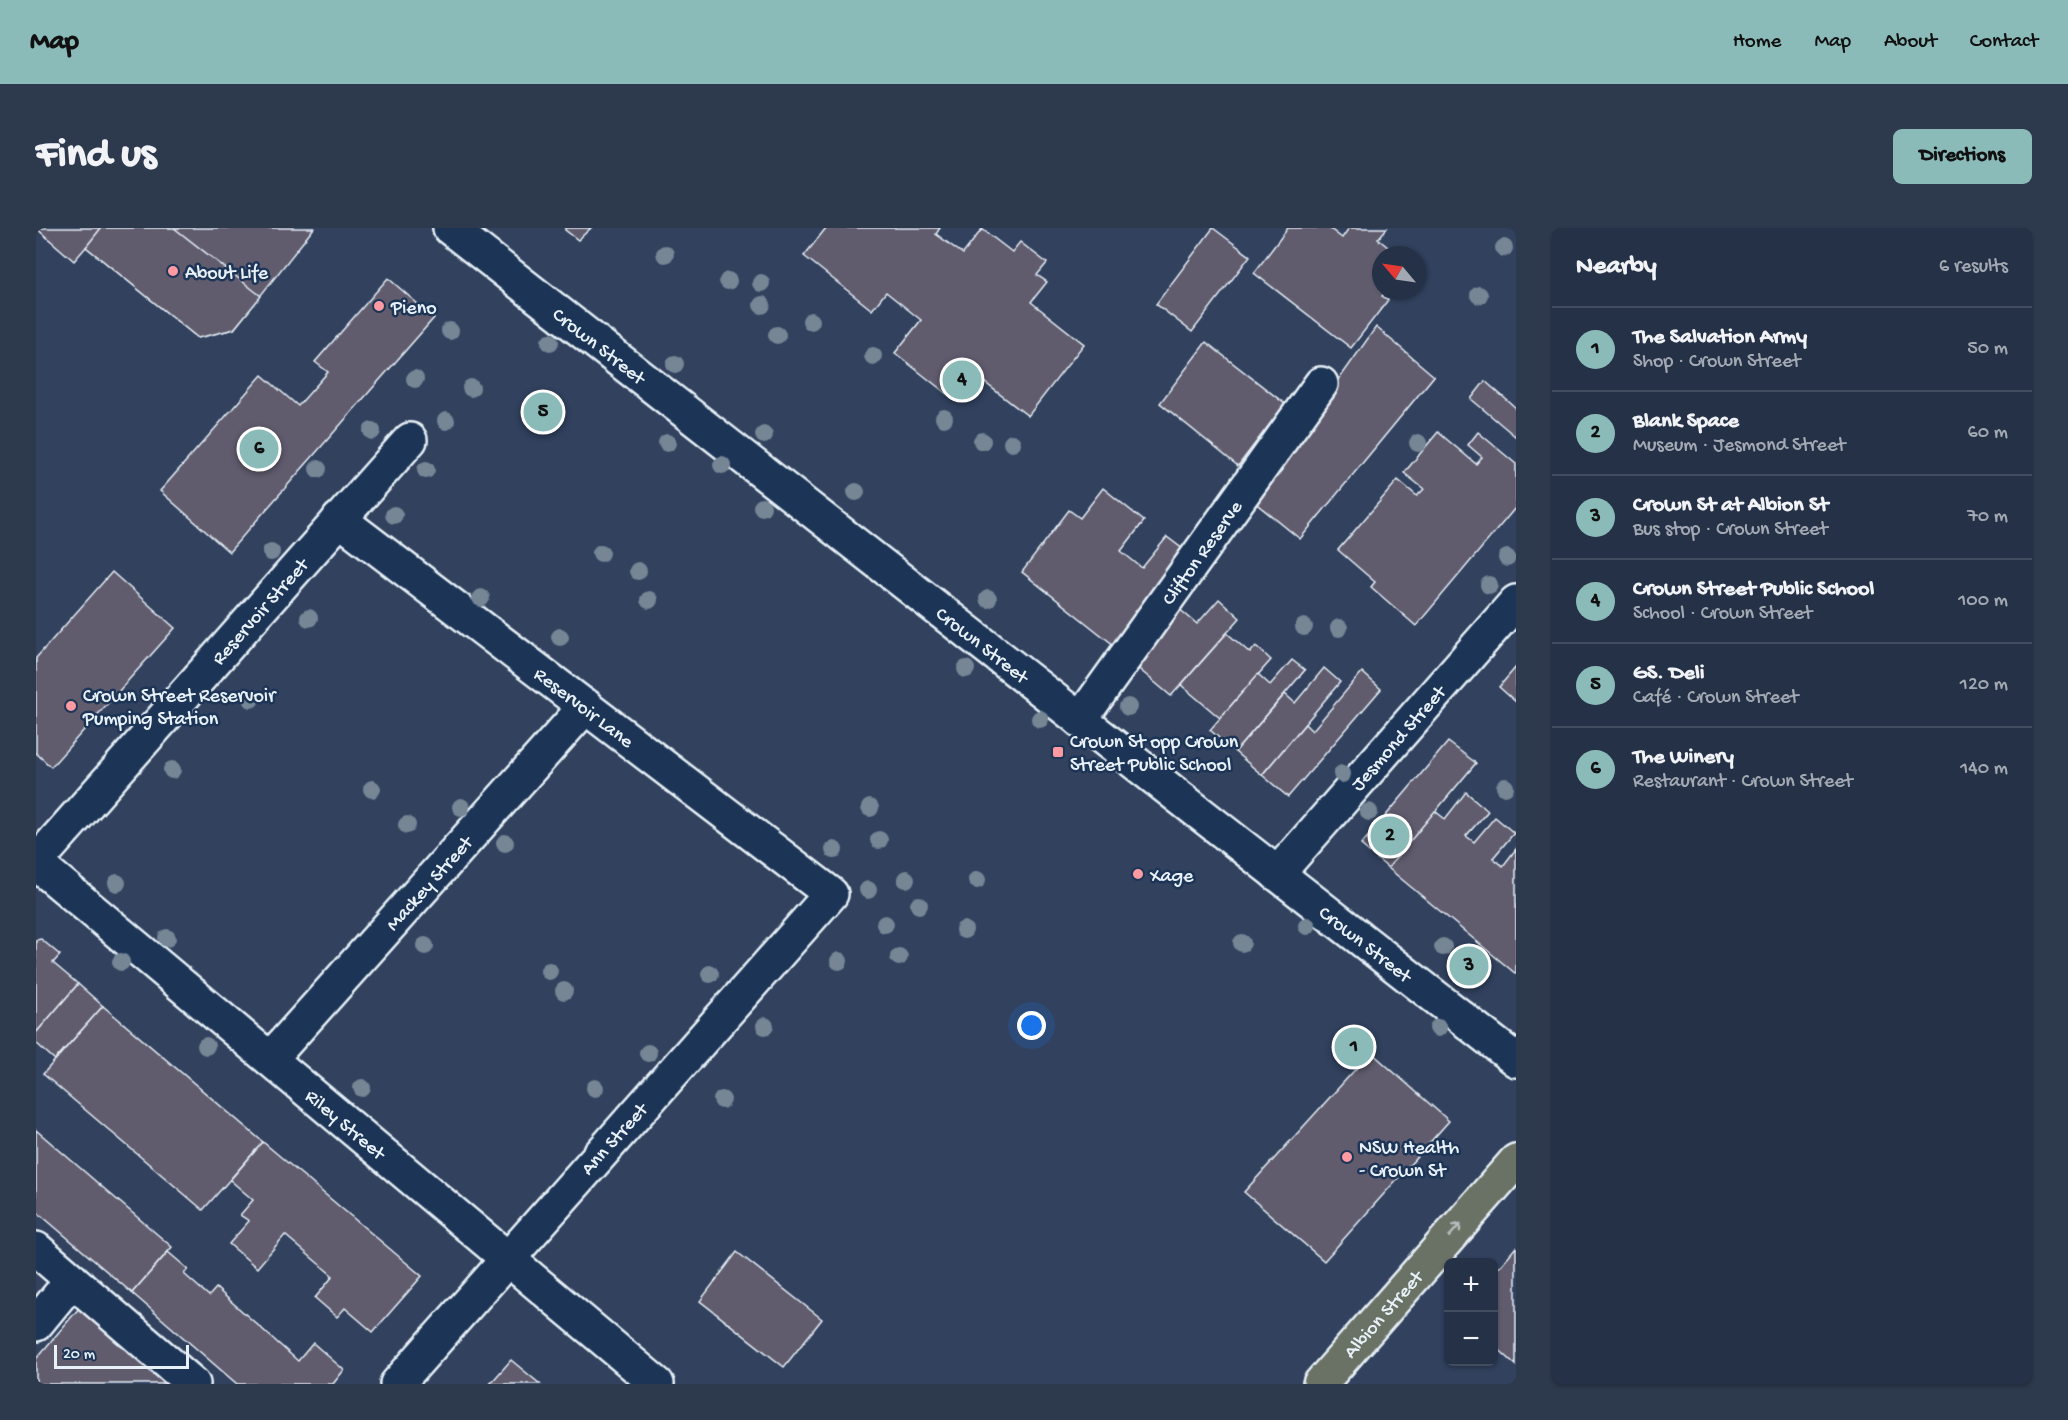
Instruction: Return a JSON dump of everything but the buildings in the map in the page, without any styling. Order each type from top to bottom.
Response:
[{"type":"main road","name":"Albion Street","points":[[1320,1384],[1516,1161]]},
{"type":"street","name":"Crown Street","points":[[450,228],[1516,1060]]},
{"type":"street","name":"Clifton Reserve","points":[[1080,720],[1320,384]]},
{"type":"street","name":"Reservoir Street","points":[[36,862],[410,440]]},
{"type":"street","name":"Reservoir Lane","points":[[339,519],[831,894]]},
{"type":"street","name":"Jesmond Street","points":[[1278,874],[1516,602]]},
{"type":"street","name":"Mackey Street","points":[[270,1059],[586,706]]},
{"type":"street","name":"Riley Street","points":[[36,862],[657,1384]]},
{"type":"street","name":"Ann Street","points":[[397,1384],[831,894]]},
{"type":"street","points":[[36,1249],[193,1384]]},
{"type":"street","points":[[36,1324],[72,1280]]},
{"type":"place","name":"About Life","points":[[173,271]]},
{"type":"place","name":"Pieno","points":[[379,306]]},
{"type":"place","name":"Crown Street Public School","points":[[962,380]]},
{"type":"place","name":"GS. Deli","points":[[543,412]]},
{"type":"place","name":"The Winery","points":[[259,449]]},
{"type":"place","name":"Crown Street Reservoir Pumping Station","points":[[71,706]]},
{"type":"place","name":"Crown St opp Crown Street Public School","points":[[1058,752]]},
{"type":"place","name":"Blank Space","points":[[1390,836]]},
{"type":"place","name":"Xage","points":[[1138,874]]},
{"type":"place","name":"Crown St at Albion St","points":[[1469,966]]},
{"type":"place","name":"The Salvation Army","points":[[1354,1047]]},
{"type":"place","name":"NSW Health - Crown St","points":[[1347,1157]]}]
